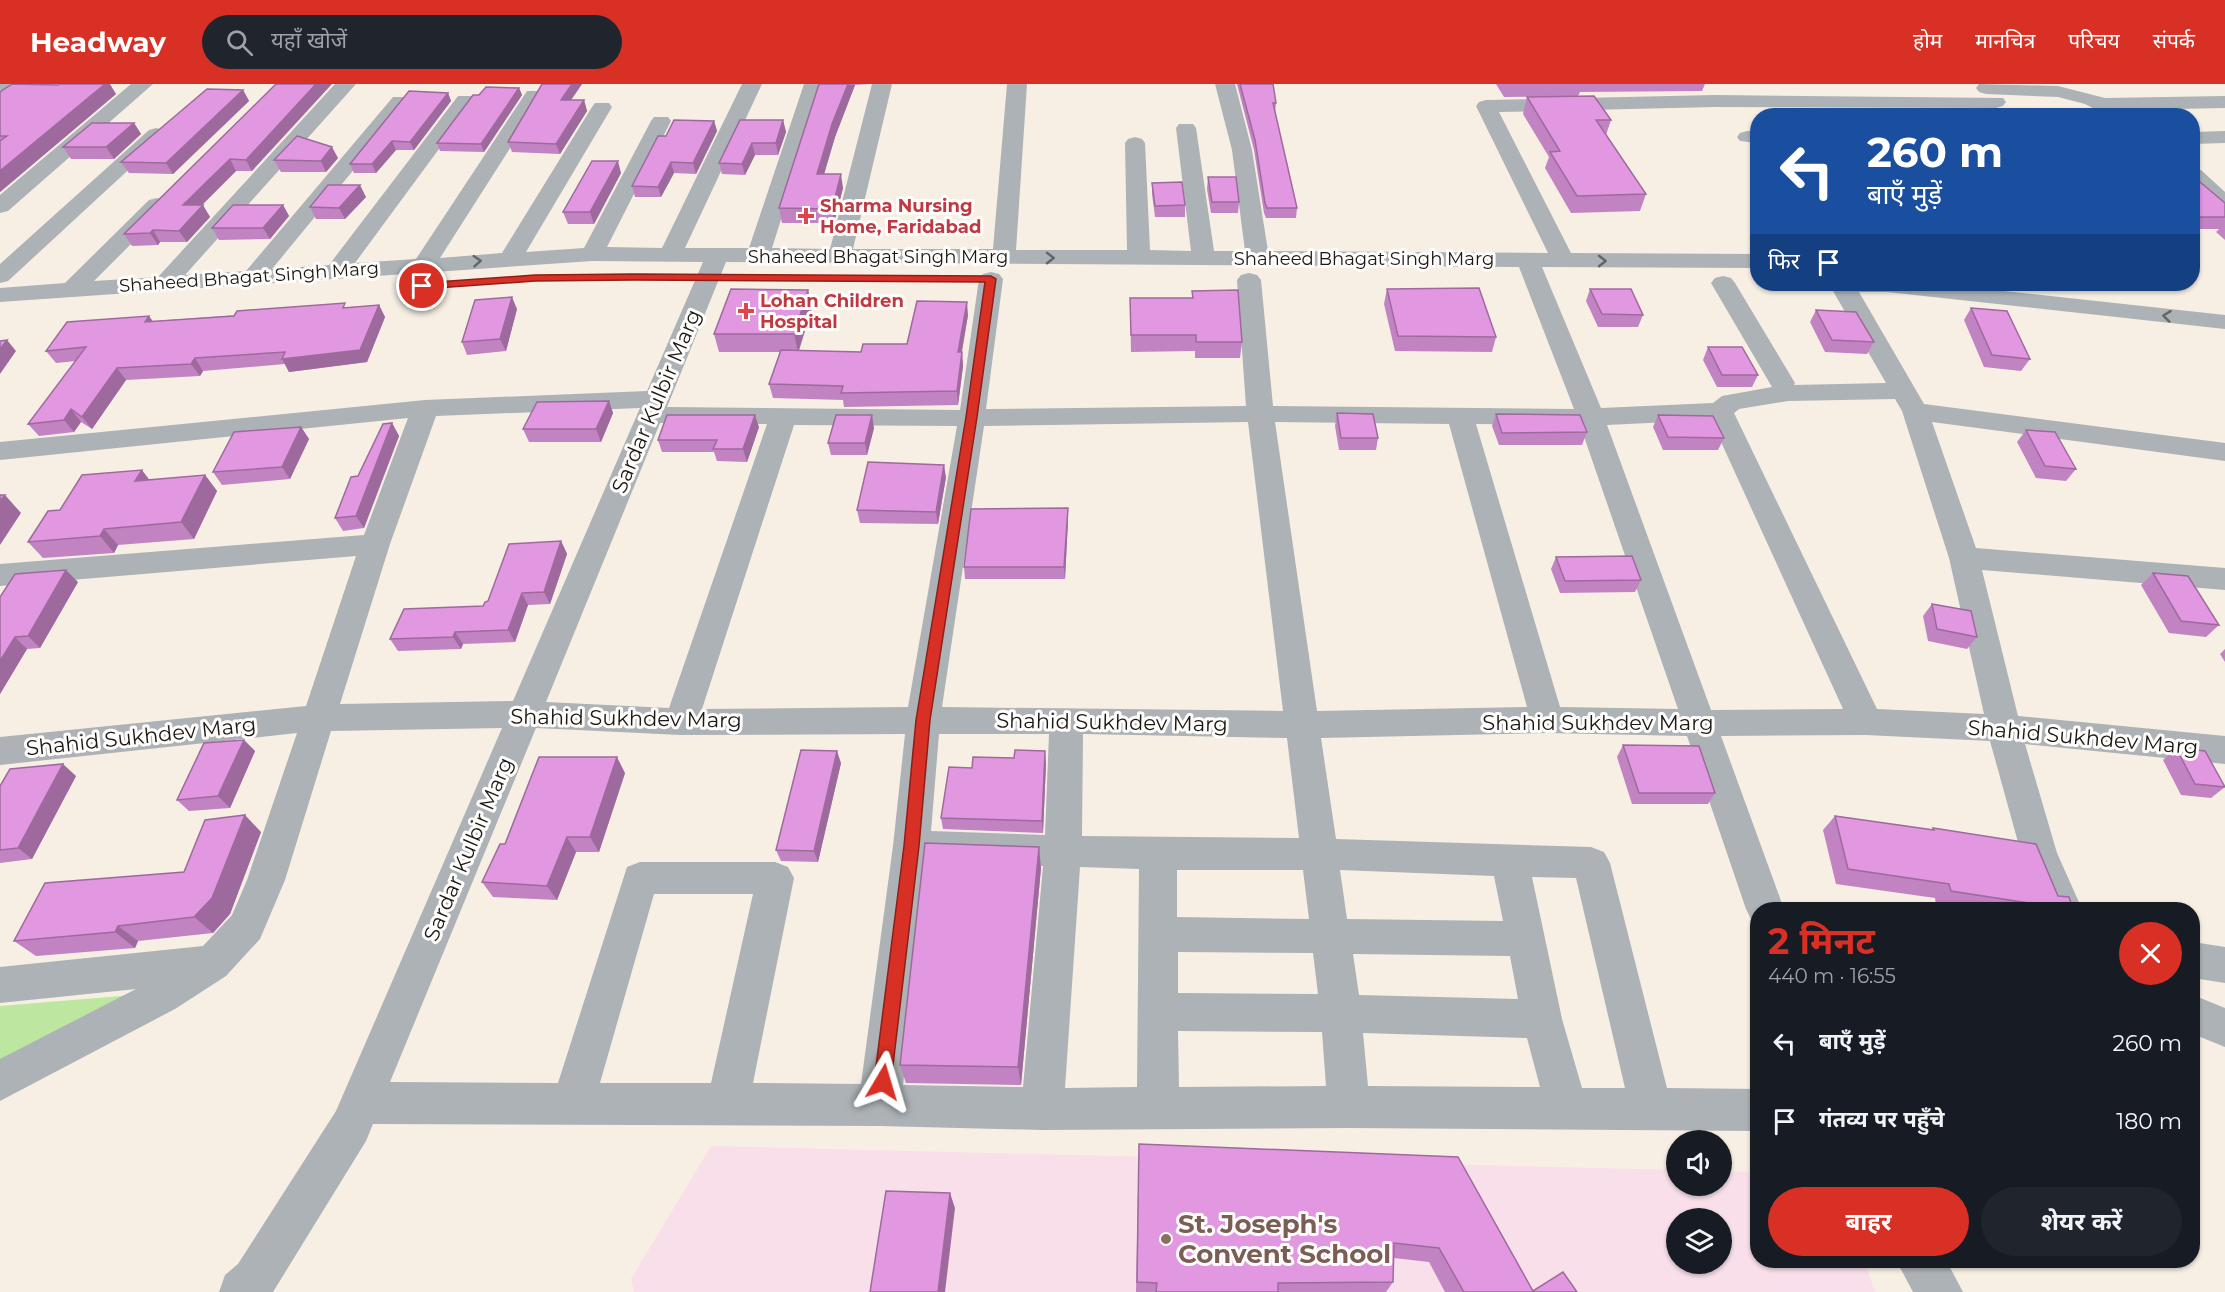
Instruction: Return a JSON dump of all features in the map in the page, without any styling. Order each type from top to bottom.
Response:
[{"type":"street","points":[[0,206],[143,84]]},
{"type":"street","points":[[165,283],[346,84]]},
{"type":"street","points":[[752,84],[682,234],[714,271],[814,84]]},
{"type":"street","points":[[839,257],[882,84]]},
{"type":"street","points":[[880,1105],[911,846],[923,720],[994,274],[1017,84]]},
{"type":"street","points":[[1226,84],[1242,150],[1244,273],[1260,414],[1341,1013],[1348,1107]]},
{"type":"street","points":[[1858,108],[2056,90],[2105,104],[2111,108]]},
{"type":"street","points":[[424,264],[534,95]]},
{"type":"street","points":[[337,271],[465,100]]},
{"type":"street","points":[[253,277],[400,101]]},
{"type":"street","points":[[1563,260],[1486,106],[1715,101],[1831,108]]},
{"type":"street","points":[[2105,104],[2225,102]]},
{"type":"street","points":[[510,259],[602,107]]},
{"type":"street","points":[[592,254],[661,121]]},
{"type":"street","points":[[0,276],[169,123]]},
{"type":"street","points":[[1186,128],[1204,258]]},
{"type":"street","points":[[2200,138],[2225,138]]},
{"type":"street","points":[[1135,143],[1139,258]]},
{"type":"street","points":[[2200,174],[2225,174]]},
{"type":"street","points":[[2200,181],[2225,204]]},
{"type":"street","points":[[72,290],[170,192]]},
{"type":"street","name":"Shaheed Bhagat Singh Marg","points":[[0,295],[592,254],[714,271],[839,257],[994,274],[1139,258],[1204,258],[1244,273],[1533,271],[1750,283]]},
{"type":"street","name":"Shaheed Bhagat Singh Marg","points":[[1533,271],[1563,260],[1750,261]]},
{"type":"street","name":"Sardar Kulbir Marg","points":[[242,1292],[254,1280],[351,1126],[654,407],[714,271]]},
{"type":"street","points":[[1533,271],[1591,417],[1762,902]]},
{"type":"street","name":"Shaheed Bhagat Singh Marg","points":[[0,317],[535,278],[579,278]]},
{"type":"street","points":[[1723,283],[1782,383]]},
{"type":"street","points":[[1846,291],[1909,401],[1964,558],[2004,728],[2039,853],[2060,902]]},
{"type":"street","points":[[1942,291],[2225,322]]},
{"type":"street","points":[[2116,291],[2225,303]]},
{"type":"street","points":[[0,451],[425,408],[654,407],[783,416],[1260,414],[1591,417],[1720,411],[1731,402],[1788,393],[1909,401],[2225,452]]},
{"type":"street","points":[[0,1081],[161,996],[212,963],[246,927],[258,899],[375,544],[425,408]]},
{"type":"street","points":[[1720,411],[1866,722]]},
{"type":"street","points":[[681,722],[783,416]]},
{"type":"street","points":[[1460,416],[1547,720]]},
{"type":"street","points":[[0,575],[375,544]]},
{"type":"street","points":[[1964,558],[2225,579]]},
{"type":"street","name":"Shahid Sukhdev Marg","points":[[0,751],[317,718],[525,714],[681,722],[923,720],[1302,725],[1547,720],[1698,723],[1866,722],[2004,728],[2225,750]]},
{"type":"street","points":[[1042,1108],[1063,850],[1066,722]]},
{"type":"street","points":[[911,846],[1158,854],[1320,854],[1591,863],[1651,1108]]},
{"type":"street","points":[[1158,854],[1158,1109]]},
{"type":"street","points":[[1510,861],[1542,1019],[1568,1110]]},
{"type":"street","points":[[573,1104],[640,878],[775,878],[727,1105]]},
{"type":"street","points":[[1158,934],[1526,939]]},
{"type":"street","points":[[2200,961],[2225,965]]},
{"type":"street","points":[[0,985],[212,963]]},
{"type":"street","points":[[1159,1012],[1341,1013],[1542,1019]]},
{"type":"street","points":[[2200,1017],[2225,1028]]},
{"type":"street","points":[[361,1102],[1158,1109],[1348,1107],[1750,1110]]},
{"type":"street","points":[[1924,1268],[1940,1292]]},
{"type":"shaded area","name":"St. Joseph's Convent School","points":[[711,1146],[1666,1170],[1666,1196],[1732,1196],[1732,1171],[1750,1172],[1750,1268],[1867,1268],[1875,1292],[634,1292],[631,1279]]},
{"type":"green space","points":[[133,995],[0,1080],[0,1006]]},
{"type":"building","points":[[12,84],[105,84],[0,171],[0,141],[7,136],[0,136],[0,92]]},
{"type":"building","points":[[276,84],[316,84],[246,160],[230,159],[183,205],[203,205],[179,231],[153,230],[150,233],[124,234]]},
{"type":"building","points":[[542,84],[572,84],[561,100],[584,100],[556,144],[508,142]]},
{"type":"building","points":[[819,84],[848,84],[832,124],[817,174],[841,174],[832,209],[779,208]]},
{"type":"building","points":[[1240,84],[1273,84],[1276,103],[1273,103],[1297,208],[1267,208],[1255,140]]},
{"type":"building","points":[[486,87],[519,88],[481,144],[437,143],[473,95],[479,95]]},
{"type":"building","points":[[207,89],[243,90],[166,163],[121,162]]},
{"type":"building","points":[[409,91],[448,93],[410,142],[392,141],[372,164],[350,164]]},
{"type":"building","points":[[1594,96],[1611,120],[1596,120],[1646,194],[1577,196],[1550,152],[1560,151],[1527,97]]},
{"type":"building","points":[[674,120],[714,121],[693,163],[671,162],[658,187],[632,186],[658,136],[666,136]]},
{"type":"building","points":[[740,120],[783,120],[776,143],[752,143],[742,164],[719,163]]},
{"type":"building","points":[[92,123],[134,123],[106,147],[63,147]]},
{"type":"building","points":[[297,136],[332,147],[321,161],[274,160]]},
{"type":"building","points":[[592,161],[618,161],[590,212],[563,212]]},
{"type":"building","points":[[1208,177],[1236,177],[1239,202],[1212,202]]},
{"type":"building","points":[[1182,182],[1185,205],[1155,206],[1152,183]]},
{"type":"building","points":[[2200,182],[2225,203],[2225,217],[2200,217]]},
{"type":"building","points":[[328,185],[360,185],[339,208],[310,207]]},
{"type":"building","points":[[233,205],[283,205],[263,228],[212,228]]},
{"type":"building","points":[[1479,288],[1496,337],[1398,336],[1387,289]]},
{"type":"building","points":[[731,289],[808,290],[794,334],[714,334]]},
{"type":"building","points":[[1590,289],[1631,289],[1643,315],[1602,314]]},
{"type":"building","points":[[1238,290],[1242,342],[1196,342],[1196,335],[1131,335],[1130,298],[1193,298],[1192,291]]},
{"type":"building","points":[[512,297],[500,339],[462,342],[475,300]]},
{"type":"building","points":[[917,301],[967,302],[958,352],[962,352],[957,391],[841,393],[843,386],[769,384],[781,350],[861,352],[863,344],[907,344]]},
{"type":"building","points":[[345,303],[343,308],[379,305],[360,350],[282,359],[285,352],[195,358],[191,364],[117,368],[82,417],[71,409],[64,420],[28,424],[86,347],[46,351],[67,322],[149,316],[145,322],[234,316],[237,311]]},
{"type":"building","points":[[1971,308],[2007,311],[2030,359],[1992,355]]},
{"type":"building","points":[[1816,310],[1856,312],[1874,342],[1832,340]]},
{"type":"building","points":[[7,340],[0,349],[0,341]]},
{"type":"building","points":[[1708,347],[1742,347],[1758,375],[1722,375]]},
{"type":"building","points":[[609,401],[596,429],[523,429],[537,402]]},
{"type":"building","points":[[1337,413],[1373,414],[1378,438],[1341,438]]},
{"type":"building","points":[[1496,414],[1580,415],[1587,432],[1502,433]]},
{"type":"building","points":[[667,415],[755,415],[743,449],[713,449],[717,440],[658,440]]},
{"type":"building","points":[[836,415],[872,415],[865,443],[828,443]]},
{"type":"building","points":[[1658,415],[1713,416],[1724,438],[1668,437]]},
{"type":"building","points":[[392,423],[356,516],[335,518],[351,477],[358,476],[383,424]]},
{"type":"building","points":[[301,427],[282,467],[213,472],[234,432]]},
{"type":"building","points":[[2026,430],[2055,432],[2076,469],[2045,466]]},
{"type":"building","points":[[868,462],[944,465],[936,512],[857,510]]},
{"type":"building","points":[[142,470],[135,481],[205,475],[181,522],[104,529],[100,536],[28,542],[48,511],[60,510],[82,475]]},
{"type":"building","points":[[1068,508],[1064,567],[964,567],[971,509]]},
{"type":"building","points":[[561,541],[544,592],[522,593],[508,630],[455,632],[453,637],[390,639],[404,609],[483,606],[488,601],[509,544]]},
{"type":"building","points":[[1632,556],[1641,580],[1565,581],[1556,557]]},
{"type":"building","points":[[66,570],[28,636],[15,637],[0,661],[0,597],[15,574]]},
{"type":"building","points":[[2153,573],[2188,576],[2219,625],[2181,621]]},
{"type":"building","points":[[1932,604],[1971,611],[1977,637],[1937,629]]},
{"type":"building","points":[[244,740],[218,796],[177,800],[204,743]]},
{"type":"building","points":[[1623,745],[1699,746],[1715,793],[1639,793]]},
{"type":"building","points":[[2176,748],[2205,751],[2225,787],[2195,784]]},
{"type":"building","points":[[801,750],[837,751],[814,851],[776,850]]},
{"type":"building","points":[[1015,750],[1045,751],[1042,821],[941,818],[949,767],[972,768],[973,757],[1014,758]]},
{"type":"building","points":[[539,757],[617,757],[590,837],[567,837],[547,886],[482,882],[500,844],[505,844]]},
{"type":"building","points":[[63,764],[18,848],[0,850],[0,786],[10,769]]},
{"type":"building","points":[[245,815],[212,898],[194,917],[118,926],[115,932],[14,941],[45,883],[184,872],[205,820]]},
{"type":"building","points":[[1835,816],[2036,844],[2058,896],[2069,897],[2071,902],[2022,902],[1951,891],[1949,884],[1848,869]]},
{"type":"building","points":[[925,843],[1039,847],[1018,1067],[900,1065]]},
{"type":"building","points":[[1139,1144],[1458,1157],[1533,1291],[1563,1272],[1577,1292],[1464,1292],[1439,1248],[1394,1243],[1393,1282],[1278,1283],[1278,1292],[1156,1292],[1157,1283],[1137,1282]]},
{"type":"building","points":[[886,1191],[950,1193],[938,1292],[870,1292]]},
{"type":"place","name":"Sharma Nursing Home, Faridabad","points":[[806,216]]},
{"type":"place","name":"Lohan Children Hospital","points":[[746,311]]},
{"type":"place","name":"St. Joseph's Convent School","points":[[1166,1239]]},
{"type":"route","points":[[422,286],[535,278],[991,279],[972,417],[923,720],[911,846],[883,1082]]}]
